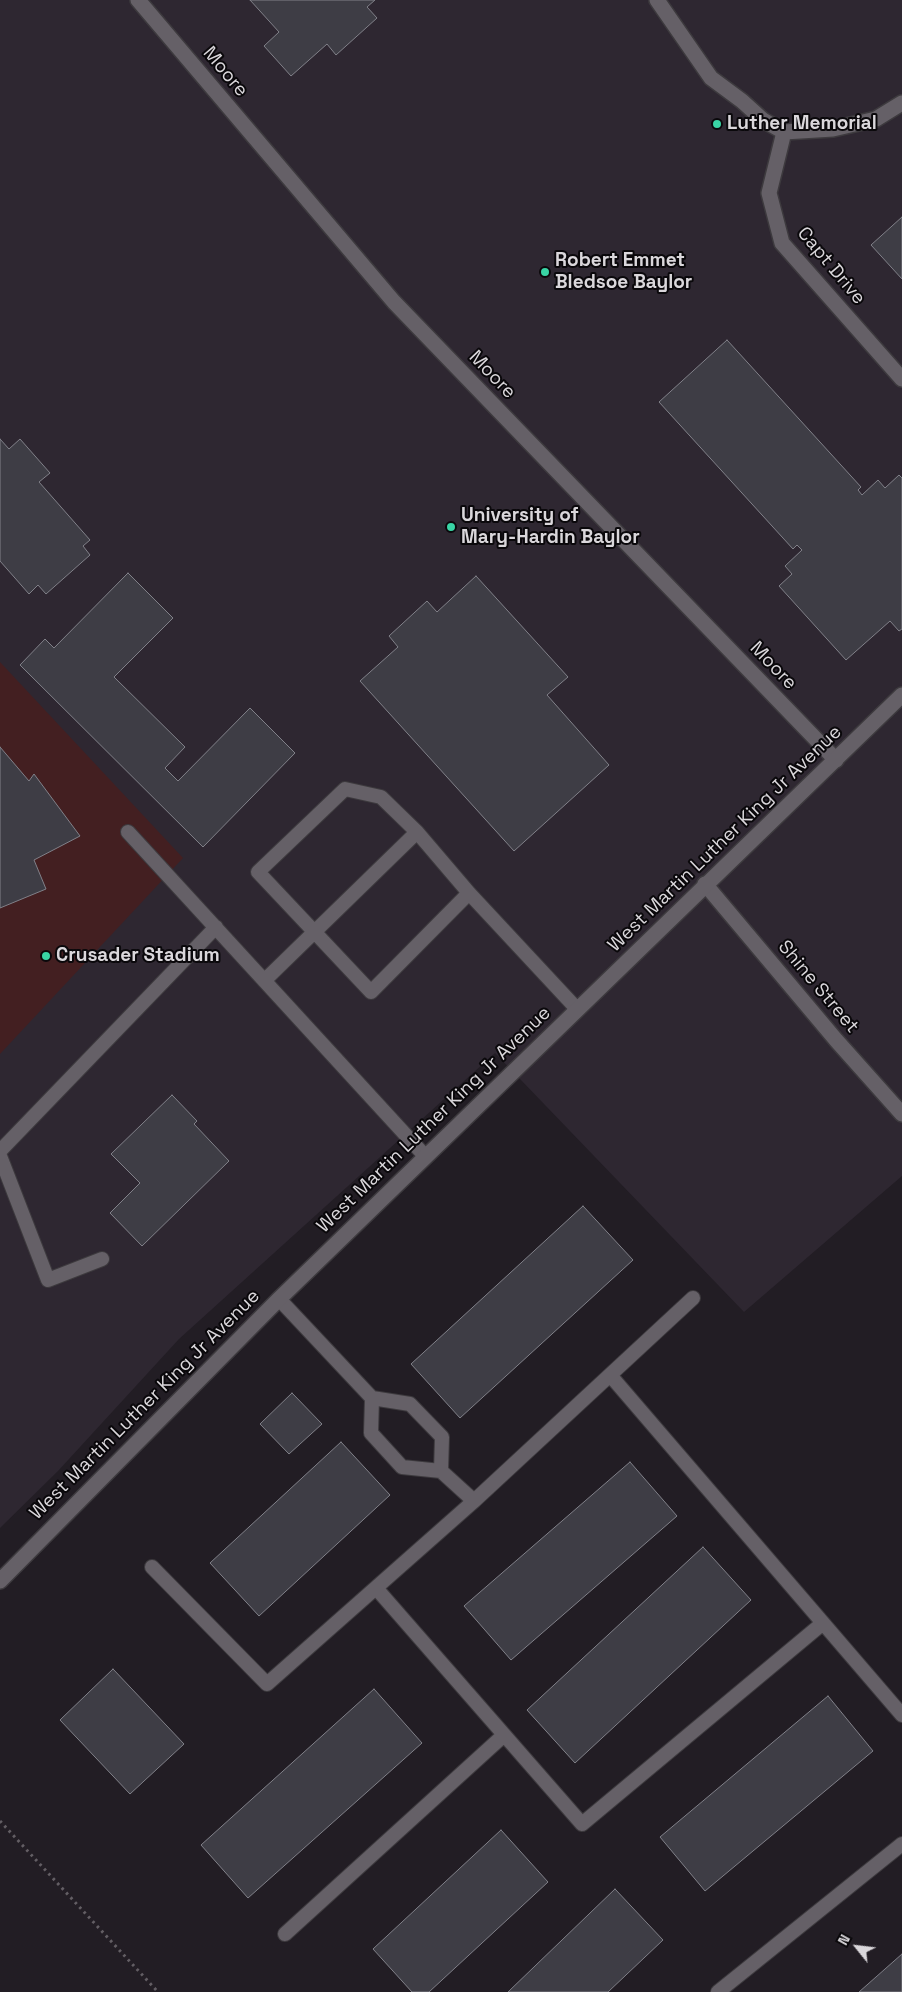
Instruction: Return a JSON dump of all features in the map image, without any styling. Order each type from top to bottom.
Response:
[{"type":"street","name":"Moore","points":[[138,0],[394,302],[836,760]]},
{"type":"street","points":[[657,0],[711,78],[742,101],[763,120],[784,132],[833,129],[876,119],[902,103]]},
{"type":"street","name":"Capt Drive","points":[[784,132],[769,193],[782,244],[902,379]]},
{"type":"street","name":"West Martin Luther King Jr Avenue","points":[[0,1581],[279,1299],[902,695]]},
{"type":"street","name":"Shine Street","points":[[706,884],[836,1040],[902,1114]]},
{"type":"lane","points":[[469,893],[371,992],[258,872],[345,789],[381,798],[417,832],[469,893],[577,1010]]},
{"type":"lane","points":[[128,832],[425,1156]]},
{"type":"lane","points":[[265,980],[417,832]]},
{"type":"lane","points":[[0,1152],[216,927]]},
{"type":"lane","points":[[0,1156],[48,1280],[102,1259]]},
{"type":"lane","points":[[152,1567],[267,1684],[474,1501],[693,1298]]},
{"type":"lane","points":[[279,1299],[372,1398],[410,1404],[442,1437],[441,1471]]},
{"type":"lane","points":[[610,1375],[902,1715]]},
{"type":"lane","points":[[372,1398],[371,1432],[402,1467],[441,1471],[474,1501]]},
{"type":"lane","points":[[376,1588],[582,1824],[823,1623]]},
{"type":"lane","points":[[285,1934],[504,1735]]},
{"type":"lane","points":[[718,1992],[902,1844]]},
{"type":"path","points":[[0,1821],[158,1992]]},
{"type":"shaded area","name":"University of Mary-Hardin Baylor","points":[[0,0],[902,0],[902,1176],[744,1312],[495,1053],[179,1339],[58,1471],[0,1528]]},
{"type":"shaded area","name":"Crusader Stadium","points":[[0,662],[183,858],[0,1054]]},
{"type":"building","points":[[250,0],[375,0],[367,7],[377,18],[336,55],[327,44],[291,76],[264,46],[279,32]]},
{"type":"building","points":[[902,217],[902,279],[871,245]]},
{"type":"building","points":[[727,340],[861,487],[858,490],[862,495],[878,480],[885,488],[899,475],[902,478],[902,629],[899,631],[890,621],[846,660],[779,586],[792,574],[785,566],[802,550],[797,545],[793,549],[659,402]]},
{"type":"building","points":[[0,439],[9,449],[20,439],[50,473],[39,482],[90,540],[83,546],[90,555],[46,594],[38,585],[29,594],[0,561]]},
{"type":"building","points":[[128,573],[173,618],[114,677],[185,747],[165,768],[178,781],[250,708],[295,753],[203,847],[20,665],[45,639],[54,648]]},
{"type":"building","points":[[476,576],[568,677],[547,695],[609,765],[514,851],[360,681],[398,647],[389,636],[427,601],[437,612]]},
{"type":"building","points":[[0,747],[29,781],[34,774],[80,836],[34,860],[46,889],[0,908]]},
{"type":"building","points":[[172,1095],[197,1121],[194,1124],[229,1161],[142,1246],[110,1213],[140,1183],[111,1154]]},
{"type":"building","points":[[583,1206],[633,1260],[460,1418],[411,1364]]},
{"type":"building","points":[[292,1393],[322,1424],[289,1454],[260,1424]]},
{"type":"building","points":[[341,1442],[390,1495],[259,1616],[210,1563]]},
{"type":"building","points":[[630,1462],[677,1516],[511,1660],[464,1606]]},
{"type":"building","points":[[703,1547],[751,1600],[575,1763],[527,1710]]},
{"type":"building","points":[[113,1669],[184,1744],[130,1794],[60,1720]]},
{"type":"building","points":[[374,1689],[422,1743],[248,1898],[201,1845]]},
{"type":"building","points":[[828,1696],[873,1751],[705,1891],[660,1837]]},
{"type":"building","points":[[501,1830],[548,1882],[429,1992],[412,1992],[373,1949]]},
{"type":"building","points":[[615,1889],[663,1940],[608,1992],[508,1992]]},
{"type":"building","points":[[902,1954],[902,1992],[859,1992]]},
{"type":"place","name":"Luther Memorial","points":[[717,124]]},
{"type":"place","name":"Robert Emmet Bledsoe Baylor","points":[[545,272]]},
{"type":"place","name":"University of Mary-Hardin Baylor","points":[[451,527]]},
{"type":"place","name":"Crusader Stadium","points":[[46,956]]}]
